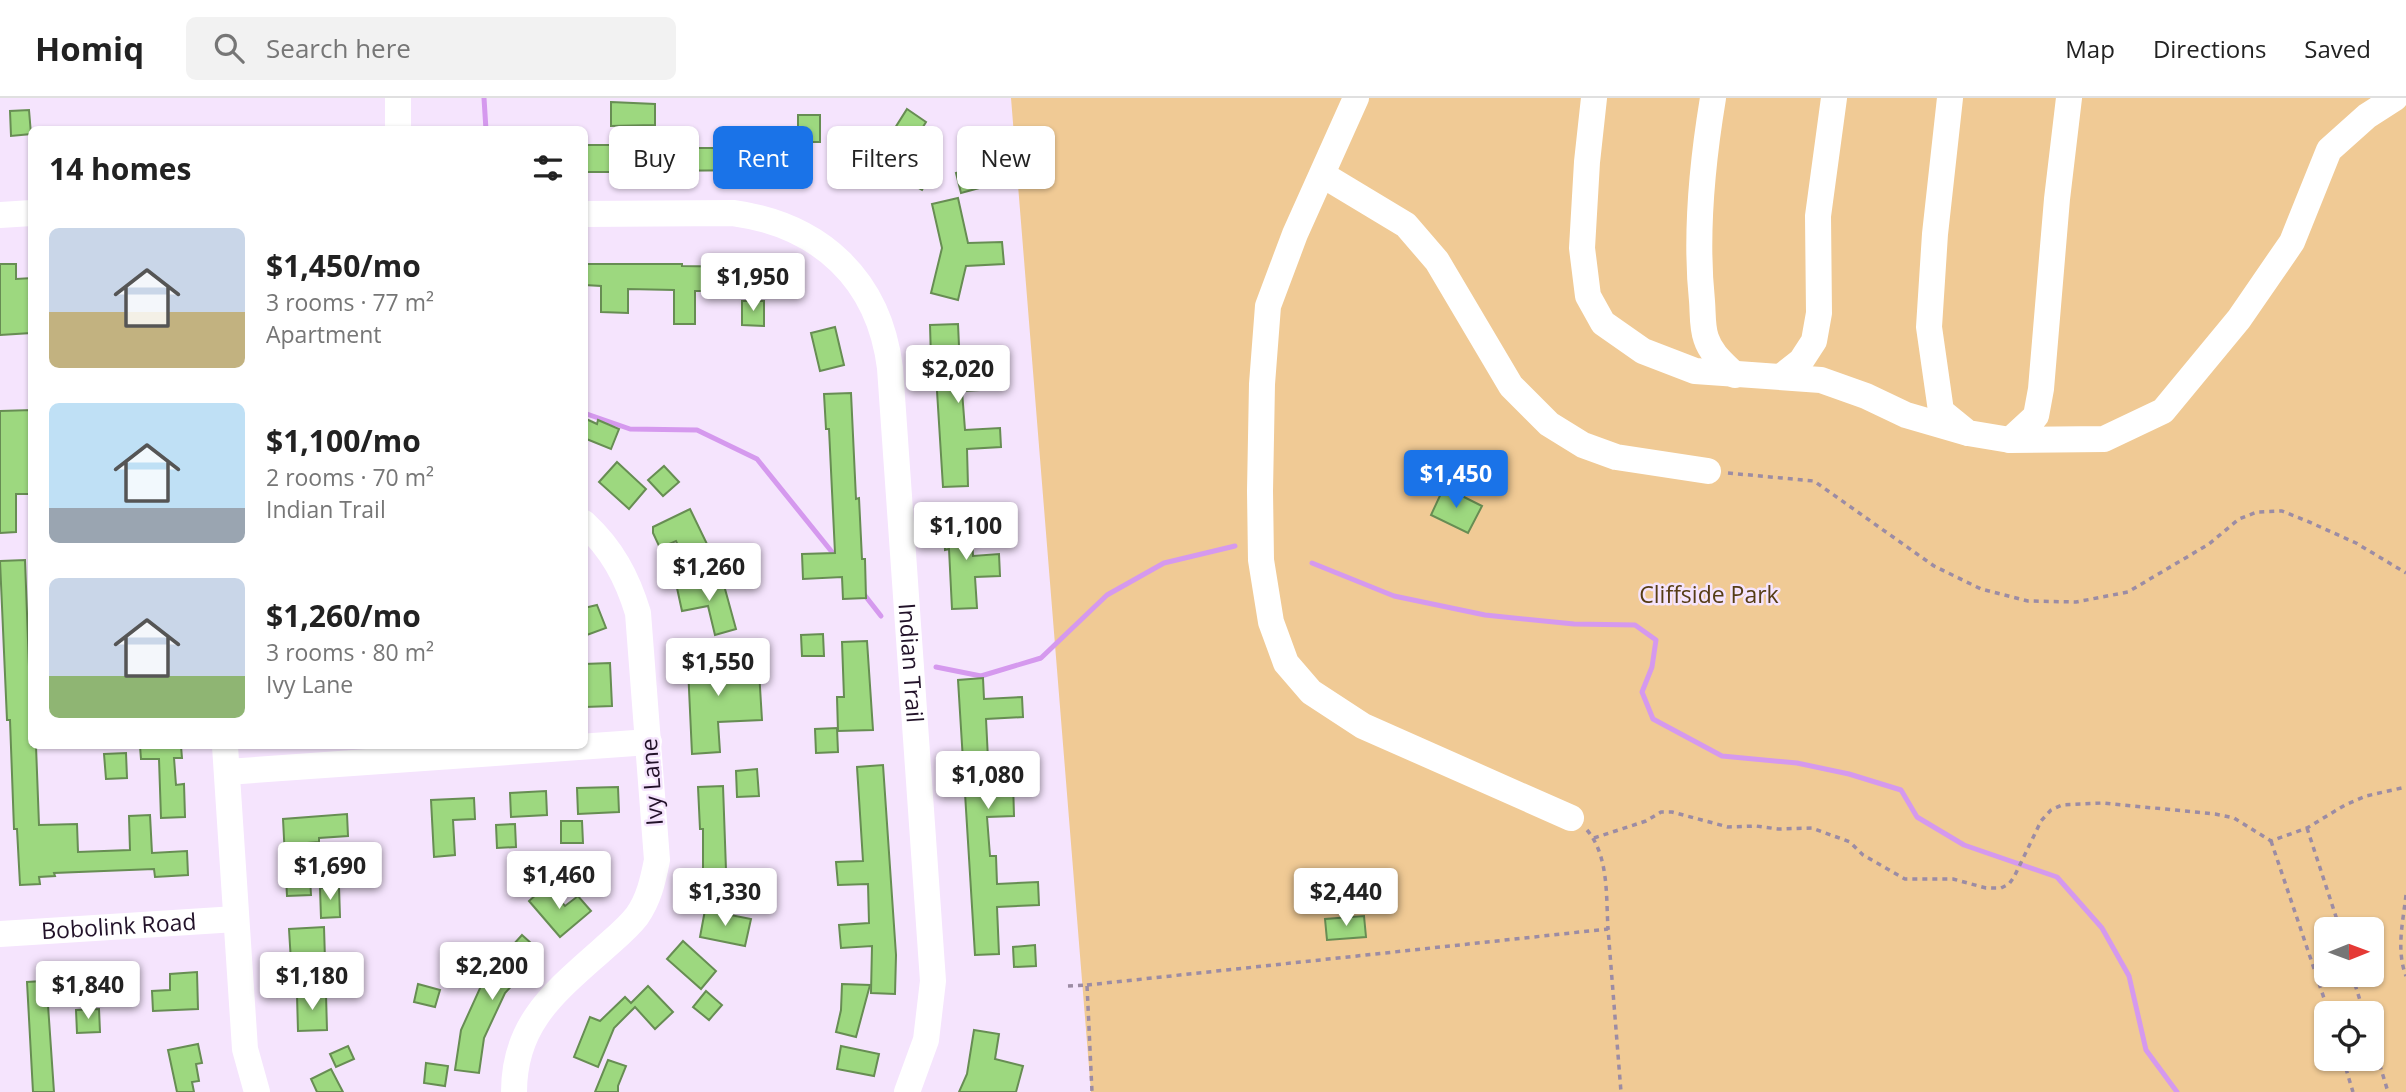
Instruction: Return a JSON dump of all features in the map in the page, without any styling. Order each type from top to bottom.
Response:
[{"type":"street","points":[[398,98],[398,126]]},
{"type":"street","points":[[1356,98],[1295,234],[1268,306],[1262,384],[1260,491],[1261,560],[1271,622],[1286,663],[1311,692],[1363,726],[1571,818]]},
{"type":"street","points":[[1594,98],[1582,248],[1588,296],[1603,323],[1643,351],[1695,371],[1821,380],[1866,396],[1906,415],[1968,433],[2010,440],[2104,439],[2163,411],[2239,318],[2292,242],[2329,150],[2367,116],[2395,98]]},
{"type":"street","points":[[1713,98],[1704,149],[1700,285],[1706,337],[1716,357],[1735,375]]},
{"type":"street","points":[[1782,376],[1801,361],[1814,341],[1819,313],[1818,216],[1834,98]]},
{"type":"street","points":[[1950,98],[1935,234],[1929,327],[1941,411],[1968,433]]},
{"type":"street","points":[[2010,440],[2036,416],[2041,389],[2057,200],[2069,98]]},
{"type":"street","points":[[1323,175],[1406,225],[1437,261],[1511,386],[1549,424],[1583,445],[1616,457],[1708,471]]},
{"type":"street","name":"Indian Trail","points":[[588,214],[733,213],[757,216],[784,224],[809,237],[845,250],[856,278],[881,324],[890,368],[933,981],[926,1040],[907,1092]]},
{"type":"street","points":[[0,215],[28,214]]},
{"type":"street","name":"Ivy Lane","points":[[514,1092],[517,1059],[536,1014],[551,995],[636,917],[647,899],[657,860],[638,612],[630,586],[617,561],[601,538],[588,527]]},
{"type":"street","points":[[588,746],[649,742]]},
{"type":"street","points":[[225,749],[245,1049],[257,1092]]},
{"type":"street","points":[[226,772],[550,749]]},
{"type":"street","name":"Bobolink Road","points":[[0,934],[236,919]]},
{"type":"path","points":[[1708,471],[1814,481],[1934,566],[1982,589],[2028,601],[2076,601],[2128,592],[2209,544],[2239,519],[2257,512],[2282,511],[2307,521],[2356,543],[2406,573]]},
{"type":"path","points":[[2271,841],[2307,828],[2356,800],[2406,787]]},
{"type":"path","points":[[1594,838],[1646,821],[1661,813],[1672,812],[1728,827],[1812,828],[1850,842],[1863,855],[1905,879],[1953,879],[1986,888],[2001,888],[2014,877],[2041,821],[2051,810],[2062,805],[2103,803],[2234,818],[2271,841],[2325,1001]]},
{"type":"path","points":[[1571,818],[1585,827],[1594,838],[1603,861],[1621,1092]]},
{"type":"path","points":[[2307,828],[2336,917]]},
{"type":"path","points":[[2406,895],[2401,963],[2406,976]]},
{"type":"path","points":[[1068,986],[1608,929]]},
{"type":"path","points":[[1087,985],[1092,1092]]},
{"type":"path","points":[[2347,1071],[2353,1092]]},
{"type":"path","points":[[2382,1071],[2388,1092]]},
{"type":"green space","name":"Cliffside Park","points":[[1011,98],[2406,98],[2406,1092],[1091,1092],[1018,189],[1055,189],[1055,126],[1013,126]]},
{"type":"building","points":[[611,102],[655,104],[655,125],[611,126]]},
{"type":"building","points":[[907,109],[926,122],[924,126],[896,126]]},
{"type":"building","points":[[29,110],[28,134],[11,136],[10,111]]},
{"type":"building","points":[[798,115],[820,115],[820,142],[813,142],[813,126],[798,126]]},
{"type":"building","points":[[588,145],[609,145],[609,172],[588,172]]},
{"type":"building","points":[[699,148],[713,148],[713,170],[699,171]]},
{"type":"building","points":[[960,189],[976,189],[961,193]]},
{"type":"building","points":[[958,198],[968,243],[1002,242],[1004,264],[966,266],[958,300],[931,293],[942,248],[932,204]]},
{"type":"building","points":[[0,264],[16,264],[16,279],[28,278],[28,333],[0,335]]},
{"type":"building","points":[[588,264],[747,267],[747,291],[695,291],[695,324],[674,324],[674,290],[628,289],[628,313],[601,312],[601,286],[588,285]]},
{"type":"building","points":[[742,301],[764,301],[764,326],[742,325]]},
{"type":"building","points":[[958,324],[960,368],[997,367],[998,389],[962,391],[965,430],[1000,428],[1001,447],[967,449],[968,486],[943,487],[935,359],[931,359],[930,325]]},
{"type":"building","points":[[835,327],[844,365],[820,371],[811,333]]},
{"type":"building","points":[[851,393],[856,499],[859,498],[866,598],[843,599],[842,577],[803,579],[802,554],[835,553],[829,429],[826,429],[824,394]]},
{"type":"building","points":[[28,410],[28,494],[16,494],[16,532],[0,533],[0,411]]},
{"type":"building","points":[[588,420],[597,424],[598,420],[619,429],[611,449],[588,440]]},
{"type":"building","points":[[617,462],[646,489],[629,509],[599,482]]},
{"type":"building","points":[[664,466],[679,482],[663,496],[648,480]]},
{"type":"building","points":[[1444,487],[1482,506],[1468,533],[1431,515]]},
{"type":"building","points":[[690,509],[707,544],[683,556],[676,541],[660,548],[653,527]]},
{"type":"building","points":[[971,514],[973,556],[999,554],[1000,576],[975,577],[977,608],[952,609],[949,549],[945,550],[944,516]]},
{"type":"building","points":[[25,560],[28,749],[36,749],[39,825],[77,824],[78,852],[130,850],[129,816],[150,815],[152,853],[187,851],[188,875],[155,877],[154,869],[54,873],[55,876],[39,877],[40,884],[20,885],[17,829],[14,829],[10,720],[7,720],[0,561]]},
{"type":"building","points":[[722,578],[736,629],[715,635],[708,606],[682,611],[677,588]]},
{"type":"building","points":[[597,605],[606,628],[588,635],[588,607]]},
{"type":"building","points":[[823,634],[824,656],[802,656],[801,635]]},
{"type":"building","points":[[867,641],[873,730],[838,731],[837,697],[844,697],[842,642]]},
{"type":"building","points":[[713,645],[714,672],[759,671],[762,720],[718,722],[720,752],[692,754],[687,646]]},
{"type":"building","points":[[610,663],[612,706],[588,707],[588,664]]},
{"type":"building","points":[[983,678],[984,699],[1022,697],[1023,717],[986,719],[988,759],[1016,758],[1017,781],[1013,781],[1014,816],[987,817],[990,856],[996,856],[997,884],[1038,882],[1039,905],[997,907],[999,954],[975,955],[958,680]]},
{"type":"building","points":[[837,728],[838,752],[816,753],[815,729]]},
{"type":"building","points":[[140,749],[181,749],[182,758],[174,758],[176,785],[184,784],[185,817],[161,818],[159,759],[141,759]]},
{"type":"building","points":[[126,753],[127,778],[106,779],[104,754]]},
{"type":"building","points":[[883,765],[896,955],[895,994],[871,993],[872,946],[841,948],[839,925],[869,923],[868,884],[838,885],[836,862],[863,861],[857,767]]},
{"type":"building","points":[[757,769],[759,796],[737,797],[736,771]]},
{"type":"building","points":[[723,786],[726,870],[762,871],[761,893],[709,892],[712,877],[703,877],[703,829],[700,829],[698,787]]},
{"type":"building","points":[[618,787],[619,812],[578,814],[577,788]]},
{"type":"building","points":[[546,791],[547,815],[511,817],[510,793]]},
{"type":"building","points":[[474,798],[475,819],[453,820],[455,855],[434,857],[431,800]]},
{"type":"building","points":[[347,814],[348,836],[319,838],[319,842],[308,843],[311,895],[287,896],[283,819]]},
{"type":"building","points":[[561,821],[582,821],[583,843],[561,843]]},
{"type":"building","points":[[515,824],[516,847],[497,848],[496,825]]},
{"type":"building","points":[[547,885],[565,906],[578,896],[591,911],[560,937],[529,901]]},
{"type":"building","points":[[339,887],[340,917],[321,918],[320,888]]},
{"type":"building","points":[[705,910],[751,919],[745,946],[700,937]]},
{"type":"building","points":[[1364,916],[1366,937],[1327,940],[1325,919]]},
{"type":"building","points":[[324,927],[325,960],[291,962],[289,929]]},
{"type":"building","points":[[522,935],[542,953],[505,993],[484,1038],[479,1073],[455,1070],[461,1030],[486,975]]},
{"type":"building","points":[[683,941],[716,971],[701,989],[667,959]]},
{"type":"building","points":[[1035,945],[1036,966],[1014,967],[1013,947]]},
{"type":"building","points":[[197,972],[198,1009],[153,1011],[152,991],[170,990],[170,974]]},
{"type":"building","points":[[136,975],[138,1001],[95,1003],[94,977]]},
{"type":"building","points":[[59,980],[60,1004],[48,1005],[54,1092],[33,1092],[27,982]]},
{"type":"building","points":[[418,984],[440,990],[435,1007],[414,1002]]},
{"type":"building","points":[[842,984],[870,985],[856,1037],[836,1032],[841,1010]]},
{"type":"building","points":[[648,986],[673,1012],[655,1029],[635,1007],[614,1028],[598,1067],[574,1057],[590,1017],[600,1021],[625,997],[631,1003]]},
{"type":"building","points":[[706,991],[722,1005],[709,1020],[693,1007]]},
{"type":"building","points":[[326,994],[327,1030],[298,1031],[297,995]]},
{"type":"building","points":[[99,1009],[100,1032],[77,1033],[76,1010]]},
{"type":"building","points":[[974,1030],[999,1034],[995,1059],[1023,1066],[1016,1092],[959,1092],[967,1074]]},
{"type":"building","points":[[198,1044],[202,1063],[196,1064],[199,1081],[192,1082],[194,1092],[177,1092],[168,1050]]},
{"type":"building","points":[[348,1046],[354,1059],[336,1067],[330,1054]]},
{"type":"building","points":[[841,1046],[879,1054],[874,1076],[837,1069]]},
{"type":"building","points":[[608,1060],[626,1066],[618,1092],[595,1092]]},
{"type":"building","points":[[426,1063],[448,1066],[445,1086],[424,1083]]},
{"type":"building","points":[[331,1069],[343,1092],[317,1092],[311,1079]]},
{"type":"waterway","points":[[484,98],[486,126]]},
{"type":"waterway","points":[[588,414],[630,429],[697,430],[757,459],[836,557]]},
{"type":"waterway","points":[[936,667],[981,676],[1041,658],[1107,595],[1164,563],[1235,546]]},
{"type":"waterway","points":[[1312,563],[1394,596],[1485,615],[1574,624],[1635,625],[1656,640],[1652,667],[1642,692],[1653,719],[1722,756],[1797,763],[1849,774],[1901,790],[1917,817],[1964,845],[2057,877],[2102,928],[2129,976],[2146,1050],[2177,1092]]},
{"type":"waterway","points":[[863,593],[881,616]]}]
